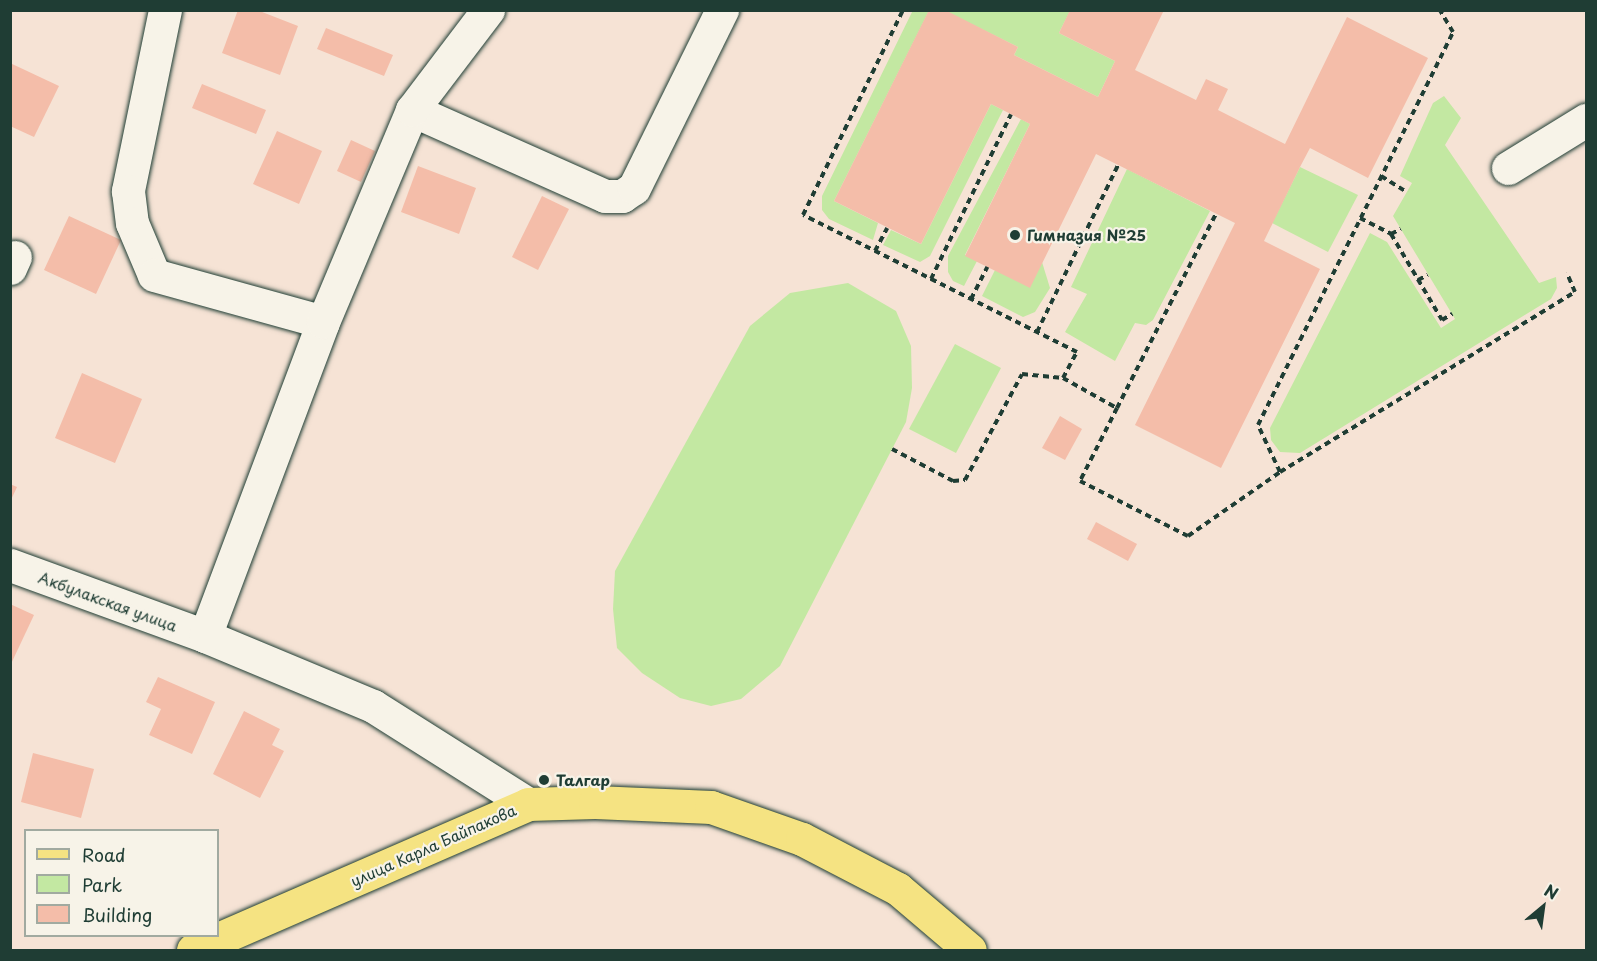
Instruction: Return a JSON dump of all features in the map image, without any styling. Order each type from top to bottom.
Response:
[{"type":"main road","name":"улица Карла Байпакова","points":[[194,951],[528,804],[711,807],[802,839],[898,890],[970,951]]},
{"type":"street","points":[[165,10],[128,191],[132,223],[154,275],[323,322]]},
{"type":"street","points":[[205,636],[323,322],[412,110],[488,10]]},
{"type":"street","points":[[412,110],[605,196],[622,196],[634,188],[722,10]]},
{"type":"street","points":[[1508,168],[1587,120]]},
{"type":"street","name":"Акбулакская улица","points":[[10,565],[205,636],[373,706],[528,804]]},
{"type":"path","points":[[903,10],[803,215],[1077,352],[1063,378]]},
{"type":"path","points":[[1034,10],[1040,10]]},
{"type":"path","points":[[1280,472],[1258,425],[1453,32],[1440,10]]},
{"type":"path","points":[[931,279],[1011,114]]},
{"type":"path","points":[[1037,332],[1118,165]]},
{"type":"path","points":[[1381,177],[1407,192]]},
{"type":"path","points":[[1216,214],[1080,482],[1188,536],[1280,472],[1575,292],[1567,273]]},
{"type":"path","points":[[1360,218],[1391,234],[1442,320],[1452,314]]},
{"type":"path","points":[[875,250],[887,228]]},
{"type":"path","points":[[1391,234],[1401,229]]},
{"type":"path","points":[[971,299],[987,267]]},
{"type":"path","points":[[1418,280],[1428,275]]},
{"type":"path","points":[[892,449],[953,481],[965,480],[1022,375],[1063,378],[1117,408]]},
{"type":"green space","points":[[913,10],[929,11],[834,201],[878,223],[873,240],[829,219],[822,210],[822,196]]},
{"type":"green space","points":[[945,11],[1070,11],[1059,33],[1115,61],[1098,97],[1014,55],[1018,47]]},
{"type":"green space","points":[[1444,96],[1461,118],[1445,145],[1539,283],[1556,277],[1557,288],[1551,299],[1300,453],[1280,452],[1271,440],[1270,428],[1370,233],[1387,242],[1441,328],[1455,319],[1393,216],[1412,183],[1400,176],[1433,103]]},
{"type":"green space","points":[[991,104],[1003,110],[930,256],[920,262],[883,245],[891,230],[921,244]]},
{"type":"green space","points":[[1021,119],[1030,124],[965,255],[977,261],[964,286],[953,281],[948,272],[948,256]]},
{"type":"green space","points":[[1300,167],[1358,195],[1328,252],[1272,223]]},
{"type":"green space","points":[[1127,169],[1210,211],[1153,320],[1146,325],[1135,323],[1115,361],[1065,332],[1087,294],[1071,287]]},
{"type":"green space","points":[[1042,262],[1050,288],[1035,312],[1023,317],[982,296],[995,270]]},
{"type":"green space","points":[[848,283],[896,311],[911,346],[912,388],[906,422],[780,666],[741,699],[711,706],[680,698],[642,673],[617,648],[613,609],[615,571],[750,326],[790,293]]},
{"type":"green space","points":[[955,344],[1001,368],[956,453],[909,429]]},
{"type":"building","points":[[238,10],[257,10],[298,26],[280,75],[222,53]]},
{"type":"building","name":"Гимназия №25","points":[[929,10],[945,10],[1018,47],[1014,55],[1098,97],[1115,61],[1059,33],[1070,10],[1164,10],[1135,70],[1196,100],[1206,79],[1228,89],[1218,110],[1285,144],[1347,17],[1428,58],[1368,178],[1310,148],[1300,167],[1264,241],[1320,269],[1221,468],[1135,425],[1235,223],[1096,154],[1030,288],[965,256],[1030,124],[991,104],[921,244],[834,201]]},
{"type":"building","points":[[326,28],[393,55],[384,76],[317,49]]},
{"type":"building","points":[[10,63],[59,86],[34,137],[10,126]]},
{"type":"building","points":[[202,84],[266,110],[256,134],[192,108]]},
{"type":"building","points":[[277,131],[322,151],[299,204],[253,184]]},
{"type":"building","points":[[351,140],[375,151],[361,182],[337,171]]},
{"type":"building","points":[[418,166],[476,188],[459,234],[401,212]]},
{"type":"building","points":[[542,196],[569,209],[538,270],[512,257]]},
{"type":"building","points":[[69,216],[121,240],[96,294],[44,270]]},
{"type":"building","points":[[82,373],[142,399],[115,463],[55,438]]},
{"type":"building","points":[[1060,416],[1082,429],[1065,460],[1042,448]]},
{"type":"building","points":[[10,484],[17,487],[10,502]]},
{"type":"building","points":[[1096,522],[1137,544],[1128,561],[1087,539]]},
{"type":"building","points":[[10,604],[34,615],[10,666]]},
{"type":"building","points":[[158,677],[215,702],[192,754],[149,735],[161,709],[146,702]]},
{"type":"building","points":[[244,711],[280,729],[272,745],[284,751],[260,798],[213,774]]},
{"type":"building","points":[[33,753],[94,769],[81,818],[21,802]]},
{"type":"place","name":"Гимназия №25","points":[[1015,235]]},
{"type":"place","name":"Талгар","points":[[544,780]]}]
